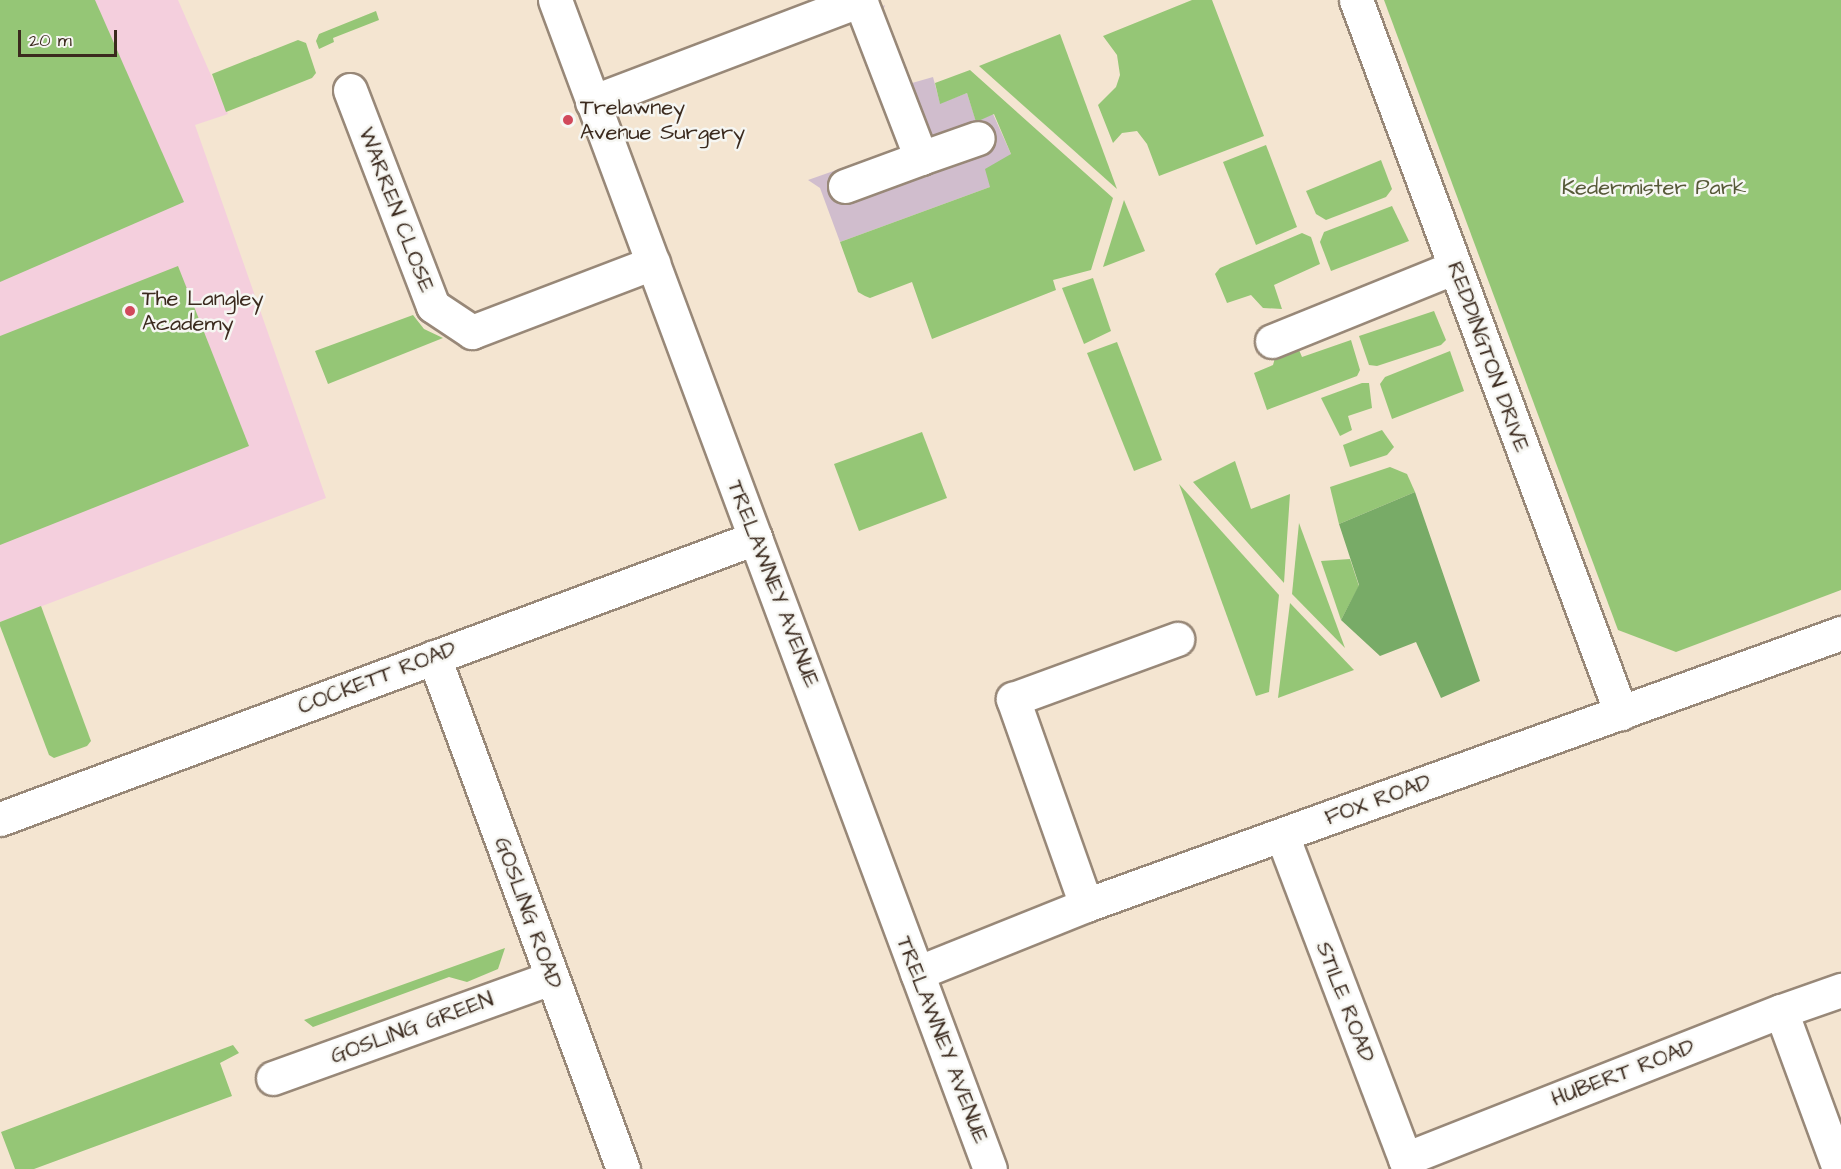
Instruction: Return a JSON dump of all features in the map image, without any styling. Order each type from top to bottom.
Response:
[{"type":"street","name":"TRELAWNEY AVENUE","points":[[555,0],[990,1169]]},
{"type":"street","points":[[592,102],[861,0],[921,158]]},
{"type":"street","name":"REDDINGTON DRIVE","points":[[1356,0],[1621,713]]},
{"type":"street","name":"WARREN CLOSE","points":[[350,90],[433,306],[472,332],[653,263]]},
{"type":"street","points":[[845,186],[978,138]]},
{"type":"street","points":[[1272,341],[1455,267]]},
{"type":"street","name":"COCKETT ROAD","points":[[0,819],[755,537]]},
{"type":"street","name":"FOX ROAD","points":[[916,973],[1086,905],[1841,633]]},
{"type":"street","points":[[1086,905],[1013,699],[1177,639]]},
{"type":"street","name":"GOSLING ROAD","points":[[434,657],[623,1169]]},
{"type":"street","name":"STILE ROAD","points":[[1282,835],[1407,1164]]},
{"type":"street","name":"GOSLING GREEN","points":[[273,1078],[551,978]]},
{"type":"street","name":"HUBERT ROAD","points":[[1407,1164],[1781,1011],[1841,990]]},
{"type":"street","points":[[1781,1011],[1839,1169]]},
{"type":"shaded area","name":"The Langley Academy","points":[[0,0],[178,0],[228,114],[195,125],[326,498],[0,622]]},
{"type":"shaded area","points":[[885,5],[879,22],[905,85],[933,77],[940,103],[967,93],[976,121],[993,114],[1011,154],[990,187],[840,242],[820,188],[808,180],[899,148],[853,21]]},
{"type":"green space","points":[[0,0],[95,0],[184,202],[0,282]]},
{"type":"green space","points":[[1192,0],[1212,0],[1264,136],[1159,176],[1147,144],[1137,131],[1122,133],[1113,143],[1098,105],[1116,87],[1120,75],[1117,55],[1103,36]]},
{"type":"green space","name":"Kedermister Park","points":[[1384,0],[1841,0],[1841,590],[1676,652],[1618,630]]},
{"type":"green space","points":[[376,11],[379,20],[333,38],[334,42],[319,49],[316,41],[319,34]]},
{"type":"green space","points":[[1060,34],[1117,189],[979,66]]},
{"type":"green space","points":[[298,40],[306,43],[316,73],[312,78],[226,112],[212,74]]},
{"type":"green space","points":[[970,70],[1113,198],[1091,270],[1053,280],[1056,290],[932,339],[912,282],[870,298],[865,296],[858,292],[840,242],[990,187],[985,169],[1011,154],[994,114],[976,122],[967,93],[940,104],[935,83]]},
{"type":"green space","points":[[1266,145],[1297,227],[1256,245],[1223,162]]},
{"type":"green space","points":[[1381,160],[1392,189],[1386,197],[1326,220],[1316,214],[1306,191]]},
{"type":"green space","points":[[1124,200],[1145,251],[1103,267]]},
{"type":"green space","points":[[1392,206],[1409,241],[1331,271],[1320,242],[1324,232]]},
{"type":"green space","points":[[1302,233],[1311,237],[1320,264],[1274,285],[1282,309],[1263,308],[1251,295],[1227,303],[1215,274],[1220,268]]},
{"type":"green space","points":[[178,266],[249,446],[0,545],[0,336]]},
{"type":"green space","points":[[1093,278],[1111,331],[1084,344],[1062,288]]},
{"type":"green space","points":[[1434,311],[1446,340],[1441,345],[1377,366],[1369,365],[1359,336]]},
{"type":"green space","points":[[413,315],[424,329],[443,338],[328,384],[315,351]]},
{"type":"green space","points":[[1292,333],[1302,357],[1351,340],[1360,370],[1357,376],[1267,410],[1254,373],[1273,365],[1279,344]]},
{"type":"green space","points":[[1117,342],[1162,460],[1134,471],[1087,353]]},
{"type":"green space","points":[[1450,351],[1464,391],[1392,419],[1380,384],[1385,377]]},
{"type":"green space","points":[[1362,383],[1369,383],[1372,408],[1348,416],[1352,430],[1340,436],[1321,398]]},
{"type":"green space","points":[[1382,430],[1394,447],[1387,455],[1350,467],[1343,445]]},
{"type":"green space","points":[[922,432],[947,498],[859,531],[834,464]]},
{"type":"green space","points":[[1235,461],[1251,509],[1290,494],[1284,583],[1193,482]]},
{"type":"green space","points":[[1390,467],[1407,474],[1415,492],[1339,524],[1330,487]]},
{"type":"green space","points":[[1179,484],[1279,595],[1269,692],[1256,696]]},
{"type":"green space","points":[[1415,492],[1480,681],[1441,698],[1416,642],[1380,656],[1341,620],[1359,585],[1339,524]]},
{"type":"green space","points":[[1299,523],[1345,648],[1292,594]]},
{"type":"green space","points":[[1350,559],[1359,586],[1341,620],[1321,561]]},
{"type":"green space","points":[[1290,603],[1354,670],[1278,698]]},
{"type":"green space","points":[[41,606],[91,741],[87,746],[54,758],[49,755],[0,626],[0,622]]},
{"type":"green space","points":[[505,948],[498,969],[467,982],[449,977],[313,1027],[304,1020]]},
{"type":"green space","points":[[233,1045],[239,1053],[220,1063],[232,1096],[34,1169],[15,1169],[1,1132]]},
{"type":"place","name":"Trelawney Avenue Surgery","points":[[568,120]]},
{"type":"place","name":"The Langley Academy","points":[[130,311]]}]
